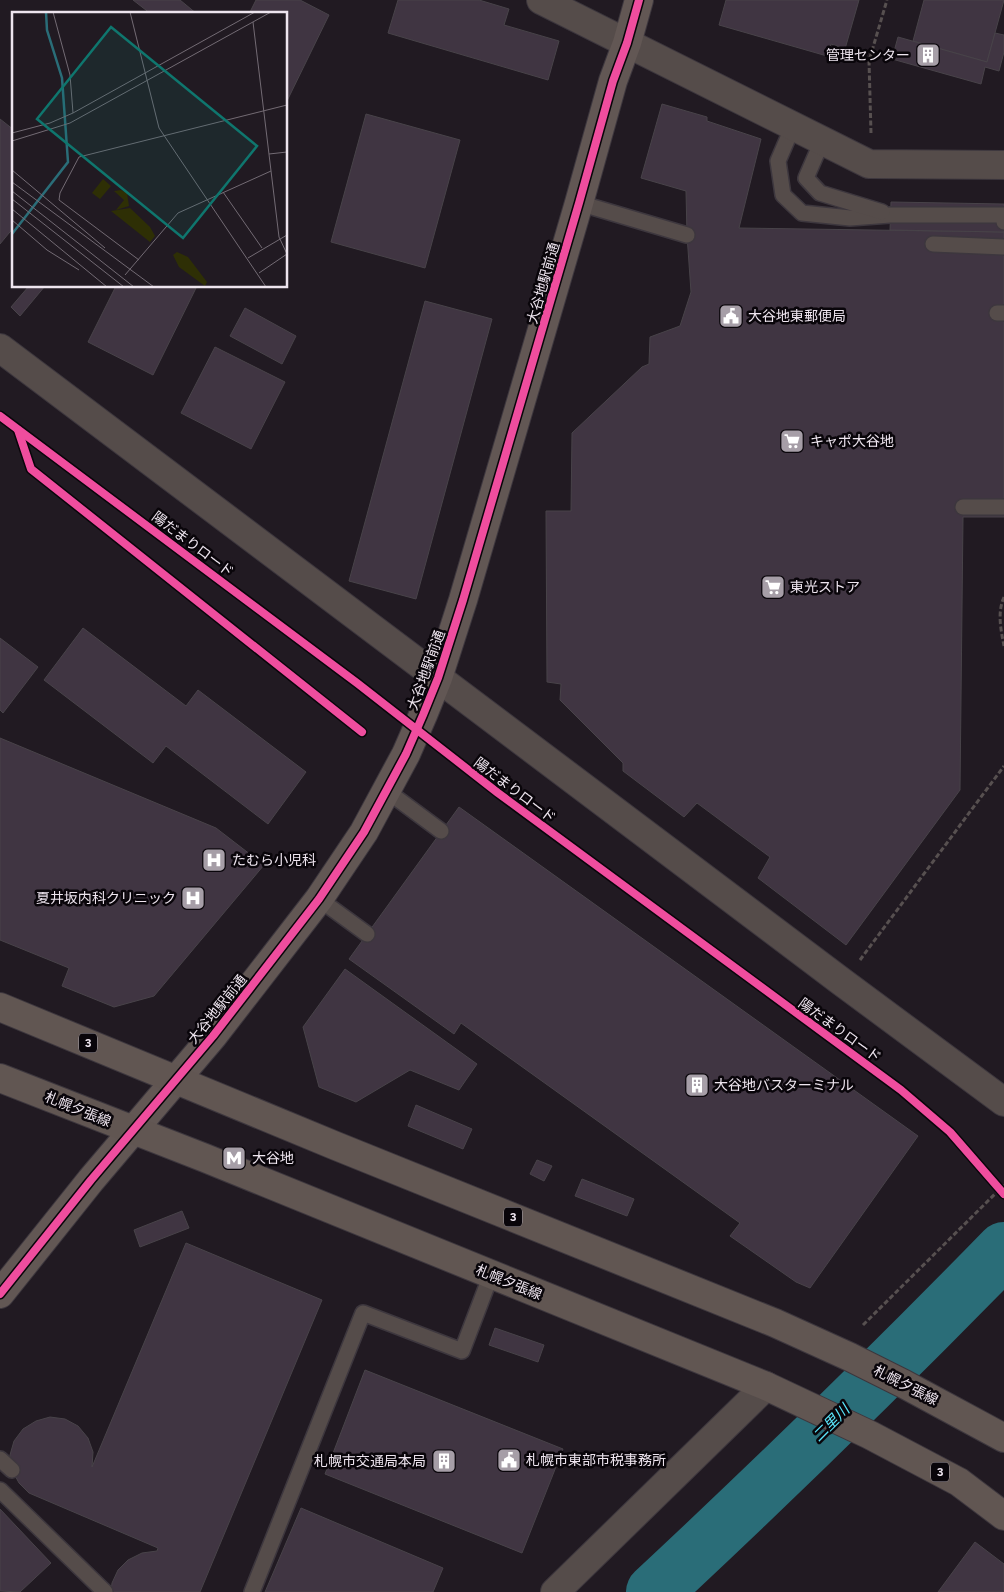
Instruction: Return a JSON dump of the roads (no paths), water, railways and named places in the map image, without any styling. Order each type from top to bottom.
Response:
[{"type":"main road","name":"札幌夕張線","points":[[0,1007],[336,1146],[775,1323],[904,1384],[1004,1438]]},
{"type":"main road","name":"札幌夕張線","points":[[0,1078],[205,1158],[794,1398],[870,1435],[959,1482],[1004,1516]]},
{"type":"street","points":[[541,0],[869,164],[1004,165]]},
{"type":"street","name":"大谷地駅前通","points":[[0,1294],[91,1180],[214,1036],[319,899],[364,832],[387,791],[423,715],[438,678],[463,600],[613,81],[627,43],[639,0]]},
{"type":"street","points":[[0,348],[1004,1102]]},
{"type":"street","points":[[555,1592],[766,1386]]},
{"type":"lane","points":[[793,126],[778,160],[783,195],[802,213],[850,218],[890,215],[1004,215],[1004,222]]},
{"type":"lane","points":[[822,141],[806,178],[820,193],[890,215]]},
{"type":"lane","points":[[579,203],[687,235]]},
{"type":"lane","points":[[933,244],[1004,248]]},
{"type":"lane","points":[[963,507],[1004,507]]},
{"type":"lane","points":[[387,791],[442,831]]},
{"type":"lane","points":[[319,899],[367,934]]},
{"type":"lane","points":[[252,1592],[363,1313],[462,1351],[491,1275]]},
{"type":"lane","points":[[0,1459],[12,1470]]},
{"type":"lane","points":[[0,1490],[105,1592]]},
{"type":"waterway","name":"二里川","points":[[654,1592],[831,1423],[1004,1250]]},
{"type":"place","name":"管理センター","points":[[928,55]]},
{"type":"place","name":"大谷地東郵便局","points":[[731,316]]},
{"type":"place","name":"キャポ大谷地","points":[[792,441]]},
{"type":"place","name":"東光ストア","points":[[773,587]]},
{"type":"place","name":"たむら小児科","points":[[214,860]]},
{"type":"place","name":"夏井坂内科クリニック","points":[[193,898]]},
{"type":"place","name":"大谷地バスターミナル","points":[[697,1085]]},
{"type":"place","name":"大谷地","points":[[234,1158]]},
{"type":"place","name":"札幌市東部市税事務所","points":[[509,1460]]},
{"type":"place","name":"札幌市交通局本局","points":[[444,1461]]}]
